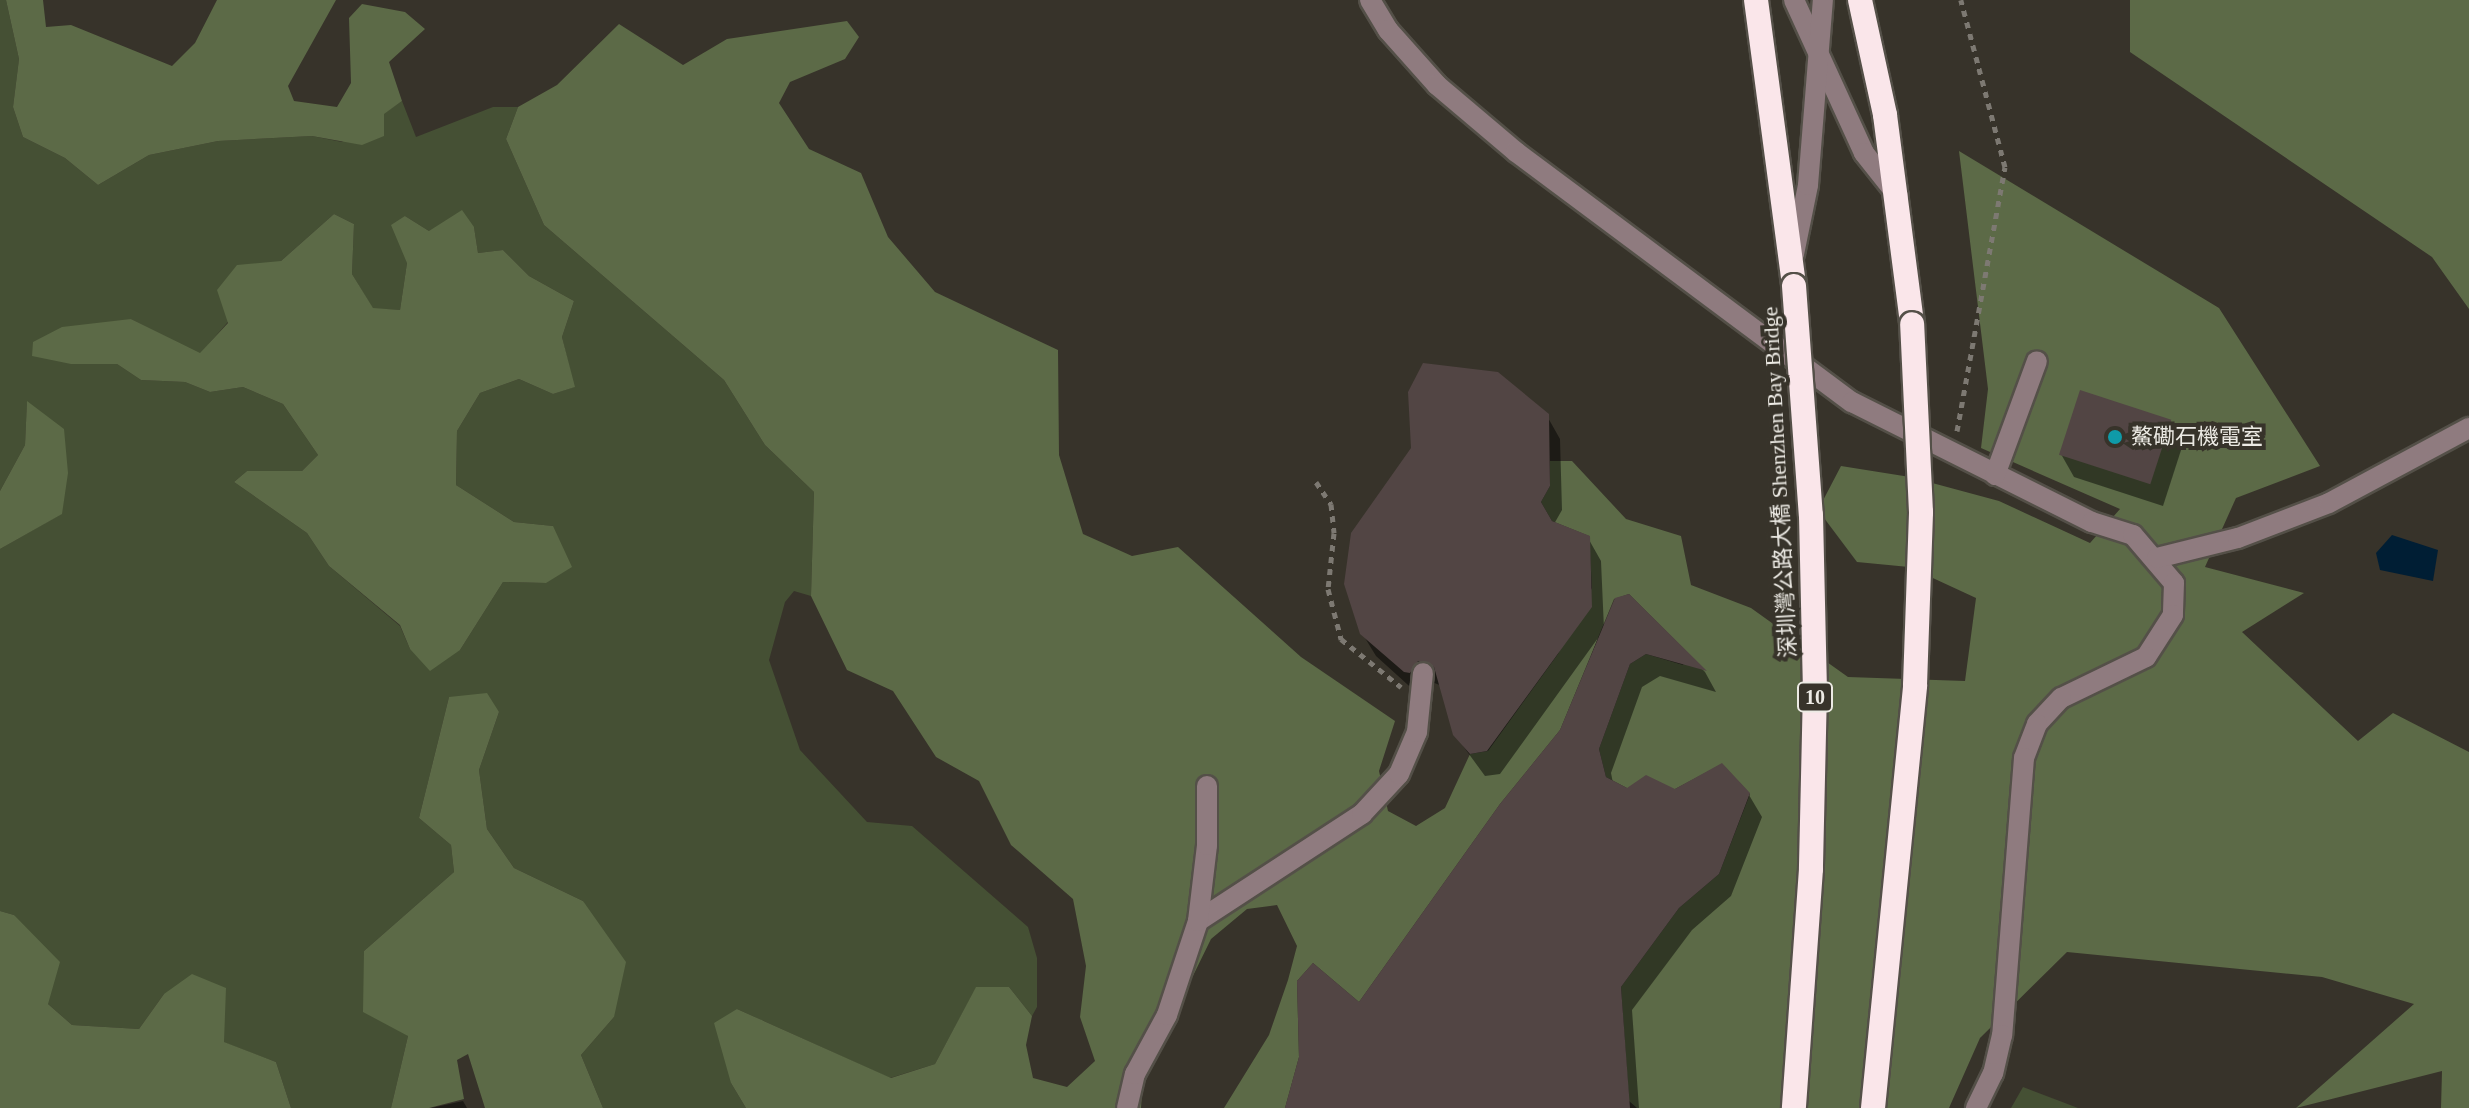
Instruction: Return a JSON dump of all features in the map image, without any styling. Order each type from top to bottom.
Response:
[{"type":"highway","name":"10","points":[[1756,0],[1793,276]]},
{"type":"highway","points":[[1860,0],[1898,196],[1912,324],[1921,512],[1915,685],[1873,1108]]},
{"type":"highway","name":"深圳灣公路大橋 Shenzhen Bay Bridge","points":[[1793,276],[1811,515],[1815,689],[1811,869],[1794,1108]]},
{"type":"street","points":[[1370,0],[1388,30],[1437,85],[1516,152],[1852,402],[1952,455],[2092,522],[2133,535],[2157,558],[2174,583],[2173,615],[2146,657],[2061,698],[2037,724],[2024,758],[2002,1035],[1993,1073],[1976,1108]]},
{"type":"street","points":[[1794,0],[1864,153],[1898,196]]},
{"type":"street","points":[[1793,276],[1808,185],[1823,0]]},
{"type":"street","points":[[1995,475],[2037,361]]},
{"type":"street","points":[[2157,558],[2238,538],[2329,503],[2469,428]]},
{"type":"street","points":[[1198,921],[1362,814],[1399,774],[1417,732],[1423,673]]},
{"type":"street","points":[[1127,1108],[1135,1074],[1167,1015],[1198,921],[1207,845],[1207,786]]},
{"type":"path","points":[[1952,455],[2005,167],[1961,0]]},
{"type":"path","points":[[1316,482],[1331,504],[1334,533],[1328,589],[1341,639],[1421,702]]},
{"type":"green space","points":[[0,0],[6,0],[19,59],[13,107],[23,137],[65,158],[98,185],[149,155],[218,141],[312,136],[342,142],[402,101],[416,137],[493,107],[518,107],[506,139],[544,225],[724,380],[765,445],[814,492],[811,596],[794,591],[785,602],[769,660],[800,750],[867,822],[912,826],[1028,927],[1037,958],[1037,1007],[1032,1016],[1009,987],[976,988],[935,1064],[890,1078],[737,1009],[731,1083],[746,1108],[603,1108],[581,1055],[614,1017],[583,901],[514,868],[487,829],[479,770],[499,712],[449,697],[419,818],[451,845],[454,872],[364,951],[408,1036],[391,1108],[291,1108],[276,1062],[223,1042],[164,994],[139,1029],[72,1025],[48,1004],[14,915],[0,911],[0,549],[61,514],[27,402],[25,445],[0,491]],"holes":[[[334,214],[354,224],[352,274],[373,309],[400,310],[407,263],[405,216],[429,231],[474,227],[478,253],[503,250],[529,276],[574,301],[562,337],[574,387],[553,394],[519,379],[480,393],[457,431],[456,485],[514,522],[553,526],[546,583],[503,582],[460,650],[410,649],[400,626],[329,566],[307,533],[234,482],[247,471],[302,471],[318,455],[283,404],[243,387],[210,392],[185,382],[141,380],[117,364],[71,364],[131,319],[200,354],[281,261]]]},
{"type":"green space","points":[[6,0],[43,0],[46,27],[71,25],[172,66],[195,43],[217,0],[336,0],[288,86],[294,101],[337,107],[351,83],[349,18],[362,4],[405,12],[425,29],[389,62],[402,101],[384,114],[384,136],[362,145],[312,136],[218,141],[149,155],[98,185],[65,158],[23,137],[13,107],[19,59]]},
{"type":"green space","points":[[2130,0],[2469,0],[2469,309],[2432,257],[2130,52]]},
{"type":"green space","points":[[847,21],[859,37],[845,59],[790,82],[779,103],[809,149],[861,173],[888,237],[935,292],[1058,350],[1059,455],[1083,534],[1132,556],[1178,547],[1301,657],[1395,721],[1379,771],[1388,811],[1416,826],[1445,808],[1470,754],[1488,751],[1558,654],[1592,588],[1589,536],[1552,521],[1541,502],[1550,486],[1550,461],[1572,461],[1626,519],[1681,536],[1691,585],[1751,608],[1848,677],[1965,681],[1976,598],[1909,567],[1857,562],[1818,510],[1841,466],[1910,477],[1999,501],[2090,543],[2120,509],[1981,448],[1988,389],[1959,151],[2219,308],[2320,466],[2236,498],[2205,567],[2304,593],[2242,632],[2358,741],[2393,713],[2469,752],[2469,1108],[2441,1108],[2442,1071],[2296,1108],[2414,1004],[2322,977],[2067,952],[1980,1038],[1949,1108],[1637,1108],[1629,1101],[1621,987],[1679,908],[1719,874],[1750,794],[1722,764],[1675,789],[1627,788],[1606,777],[1599,749],[1630,664],[1646,654],[1683,665],[1689,654],[1629,594],[1614,599],[1560,730],[1500,804],[1359,1002],[1313,963],[1297,981],[1299,1057],[1285,1108],[1224,1108],[1269,1035],[1297,946],[1277,905],[1247,909],[1211,939],[1143,1078],[1141,1108],[746,1108],[731,1083],[714,1023],[737,1009],[891,1078],[935,1064],[976,987],[1009,987],[1032,1016],[1026,1045],[1033,1078],[1067,1087],[1095,1061],[1080,1017],[1086,966],[1073,899],[1011,845],[979,781],[936,757],[893,691],[847,670],[811,596],[814,492],[765,445],[724,380],[544,225],[506,139],[518,107],[557,85],[619,24],[683,65],[727,39]]},
{"type":"green space","points":[[462,210],[474,227],[478,253],[503,250],[529,276],[574,301],[562,337],[575,387],[553,394],[519,379],[480,393],[457,431],[456,485],[514,522],[553,526],[572,567],[546,583],[503,582],[460,650],[430,671],[410,649],[400,625],[329,566],[307,533],[234,482],[247,471],[302,471],[318,455],[283,404],[243,387],[210,392],[185,382],[141,380],[117,364],[71,364],[32,356],[33,342],[62,327],[131,319],[200,353],[228,323],[217,290],[237,265],[281,261],[334,214],[354,224],[352,274],[373,308],[400,310],[407,263],[391,225],[405,216],[429,231]]},
{"type":"green space","points":[[27,401],[64,429],[68,473],[62,514],[0,549],[0,491],[25,445]]},
{"type":"green space","points":[[487,693],[499,712],[479,770],[487,829],[514,868],[583,901],[626,962],[614,1017],[581,1055],[603,1108],[485,1108],[468,1054],[457,1060],[464,1099],[429,1108],[391,1108],[408,1036],[363,1012],[364,951],[454,872],[451,845],[419,818],[449,697]]},
{"type":"green space","points":[[0,911],[14,915],[60,962],[48,1004],[72,1025],[139,1029],[164,994],[192,974],[226,988],[224,1042],[276,1062],[291,1108],[0,1108]]},
{"type":"green space","points":[[2023,1087],[2078,1108],[2011,1108]]},
{"type":"water","points":[[2392,535],[2438,550],[2433,581],[2380,570],[2376,553]]},
{"type":"building","points":[[1423,363],[1498,372],[1549,414],[1550,486],[1541,502],[1552,521],[1590,536],[1592,607],[1487,751],[1470,754],[1453,735],[1434,667],[1418,661],[1410,673],[1404,672],[1360,634],[1344,584],[1351,533],[1411,448],[1408,392]]},
{"type":"building","name":"鰲磡石機電室","points":[[2080,390],[2171,420],[2150,484],[2059,455]]},
{"type":"building","points":[[1629,594],[1707,671],[1646,654],[1630,664],[1599,749],[1606,777],[1627,788],[1646,775],[1675,789],[1722,763],[1750,793],[1719,874],[1679,908],[1621,987],[1630,1108],[1285,1108],[1299,1057],[1297,981],[1313,963],[1359,1002],[1500,804],[1560,730],[1615,598]]},
{"type":"place","name":"鰲磡石機電室","points":[[2115,437]]}]
